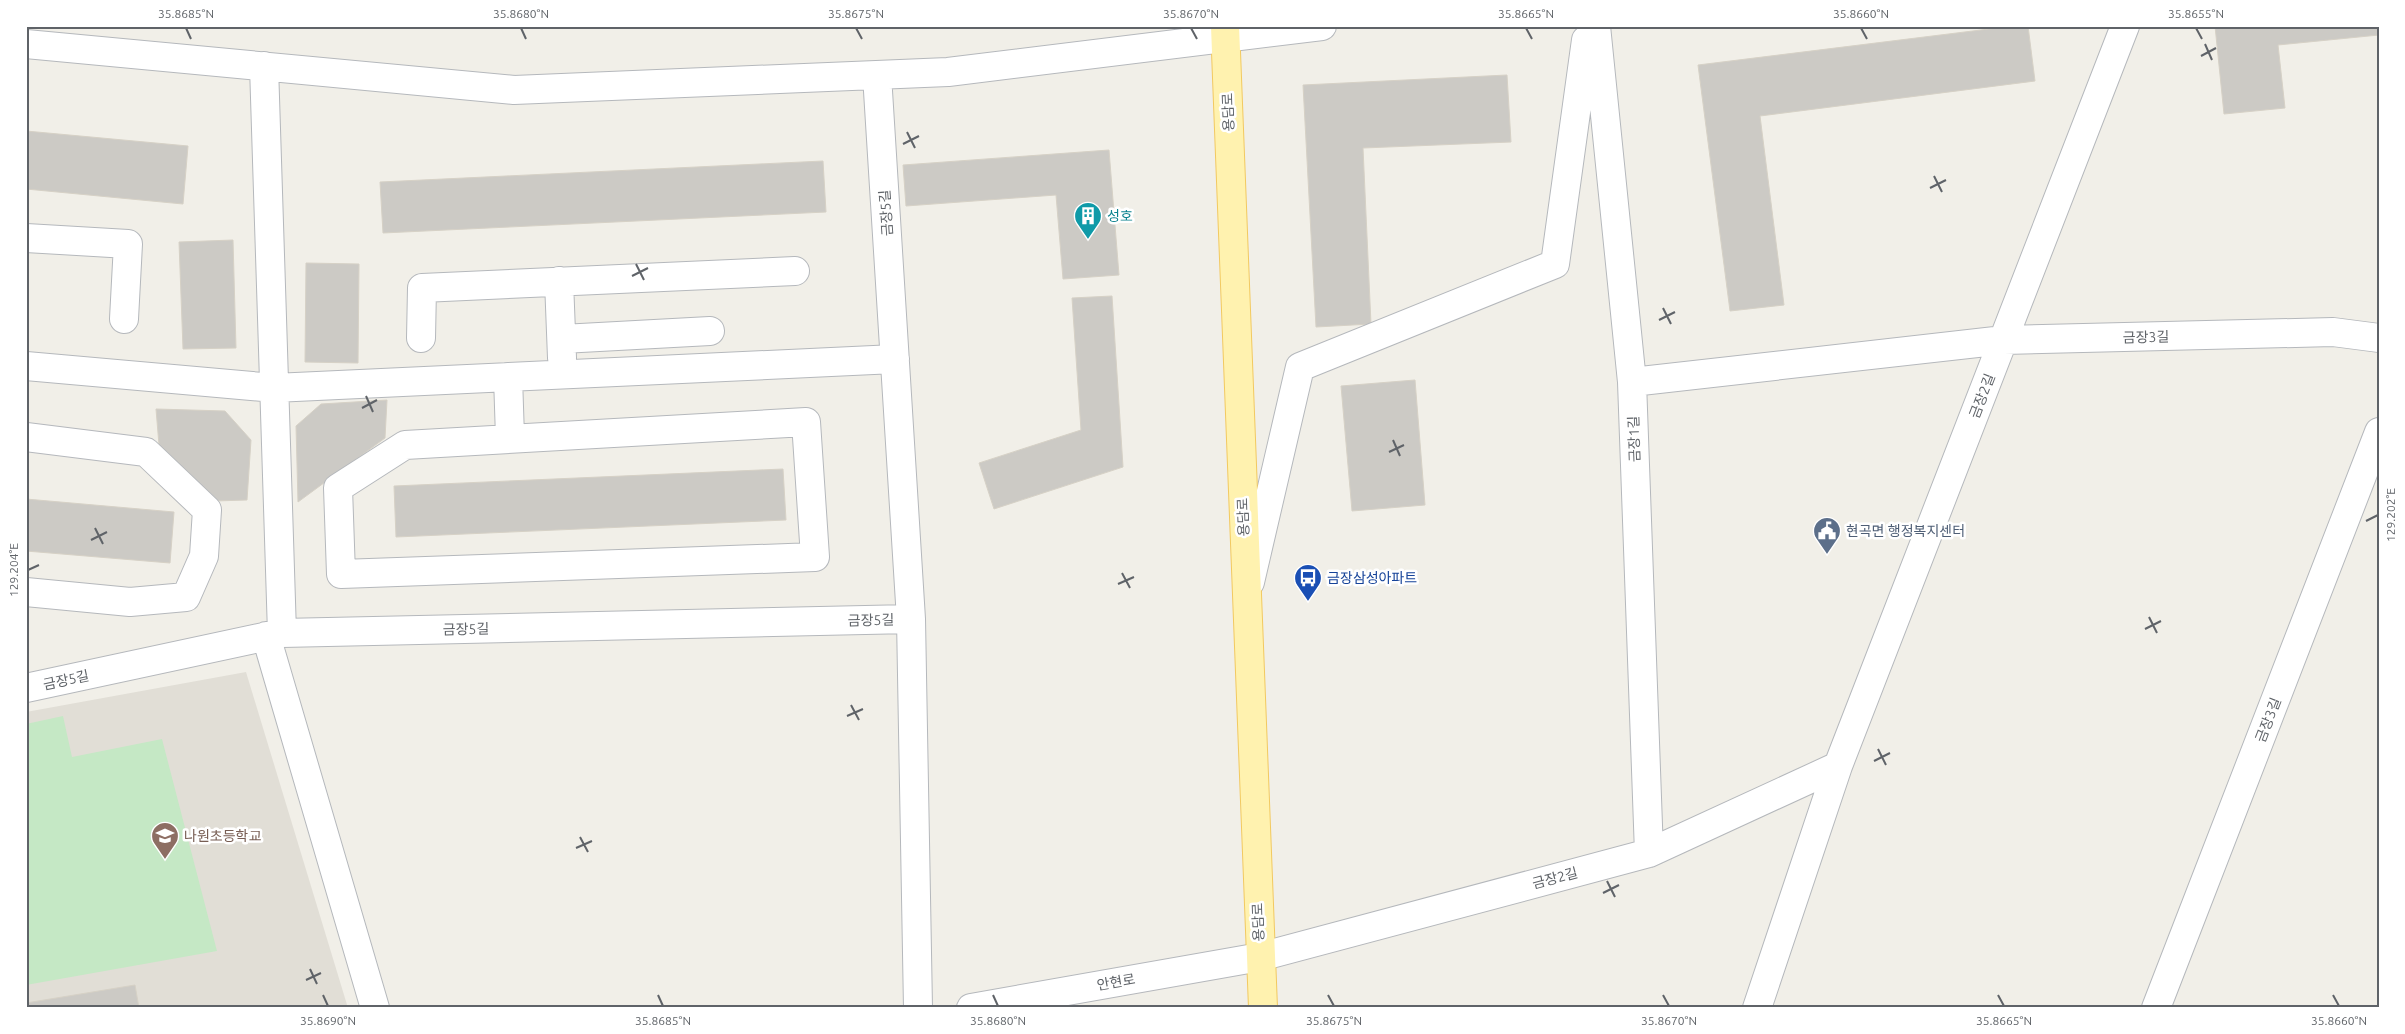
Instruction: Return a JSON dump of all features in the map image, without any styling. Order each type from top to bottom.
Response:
[{"type":"main road","name":"용담로","points":[[1225,32],[1263,1008]]},
{"type":"street","points":[[26,44],[514,90],[948,72],[1225,32],[1322,26]]},
{"type":"street","points":[[1247,599],[1300,367],[1555,264],[1588,26]]},
{"type":"street","name":"금장1길","points":[[1596,26],[1632,382],[1649,853]]},
{"type":"street","name":"금장2길","points":[[1757,1008],[1838,766],[2125,26]]},
{"type":"street","points":[[264,66],[274,388],[274,635],[375,1008]]},
{"type":"street","name":"금장5길","points":[[877,75],[912,619],[918,1008]]},
{"type":"street","points":[[26,238],[128,244],[124,319]]},
{"type":"street","points":[[421,338],[422,288],[795,271]]},
{"type":"street","points":[[559,281],[563,374]]},
{"type":"street","points":[[562,339],[710,331]]},
{"type":"street","name":"금장3길","points":[[1632,382],[2004,340],[2333,332],[2379,338]]},
{"type":"street","points":[[26,366],[274,388],[895,358]]},
{"type":"street","points":[[508,377],[510,437]]},
{"type":"street","points":[[806,422],[816,557],[341,574],[338,488],[405,445],[510,437],[806,422]]},
{"type":"street","name":"금장3길","points":[[2156,1008],[2379,432]]},
{"type":"street","points":[[26,438],[146,452],[207,510],[204,556],[186,597],[130,602],[26,592]]},
{"type":"street","name":"금장5길","points":[[26,688],[274,635],[912,619]]},
{"type":"street","name":"금장2길","points":[[1260,957],[1649,853],[1838,766]]},
{"type":"street","name":"안현로","points":[[972,1008],[1260,957]]},
{"type":"shaded area","name":"나원초등학교","points":[[246,672],[348,1008],[26,1008],[26,712]]},
{"type":"green space","points":[[63,716],[72,757],[162,739],[217,951],[26,985],[26,724]]},
{"type":"building","points":[[2013,26],[2028,26],[2035,81],[1760,116],[1784,305],[1730,311],[1698,65]]},
{"type":"building","points":[[2215,26],[2379,26],[2379,35],[2278,45],[2285,108],[2224,114]]},
{"type":"building","points":[[1507,75],[1511,142],[1363,148],[1371,324],[1316,327],[1303,85]]},
{"type":"building","points":[[26,131],[188,146],[183,204],[26,189]]},
{"type":"building","name":"성호","points":[[1109,150],[1119,275],[1063,279],[1056,195],[906,206],[903,165]]},
{"type":"building","points":[[823,161],[826,212],[383,233],[380,182]]},
{"type":"building","points":[[233,240],[236,348],[183,349],[179,242]]},
{"type":"building","points":[[306,263],[359,264],[358,363],[305,362]]},
{"type":"building","points":[[1112,296],[1123,467],[994,509],[979,463],[1081,430],[1072,298]]},
{"type":"building","points":[[1415,380],[1425,505],[1352,511],[1341,386]]},
{"type":"building","points":[[387,400],[385,438],[298,502],[296,426],[321,404]]},
{"type":"building","points":[[156,409],[225,411],[251,440],[247,500],[214,501],[159,445]]},
{"type":"building","points":[[783,469],[786,520],[396,537],[394,486]]},
{"type":"building","points":[[26,499],[174,512],[170,563],[26,551]]},
{"type":"building","points":[[135,985],[139,1008],[26,1008],[26,1003]]},
{"type":"place","name":"성호","points":[[1088,240]]},
{"type":"place","name":"현곡면 행정복지센터","points":[[1827,555]]},
{"type":"place","name":"금장삼성아파트","points":[[1308,602]]},
{"type":"place","name":"나원초등학교","points":[[165,860]]}]
